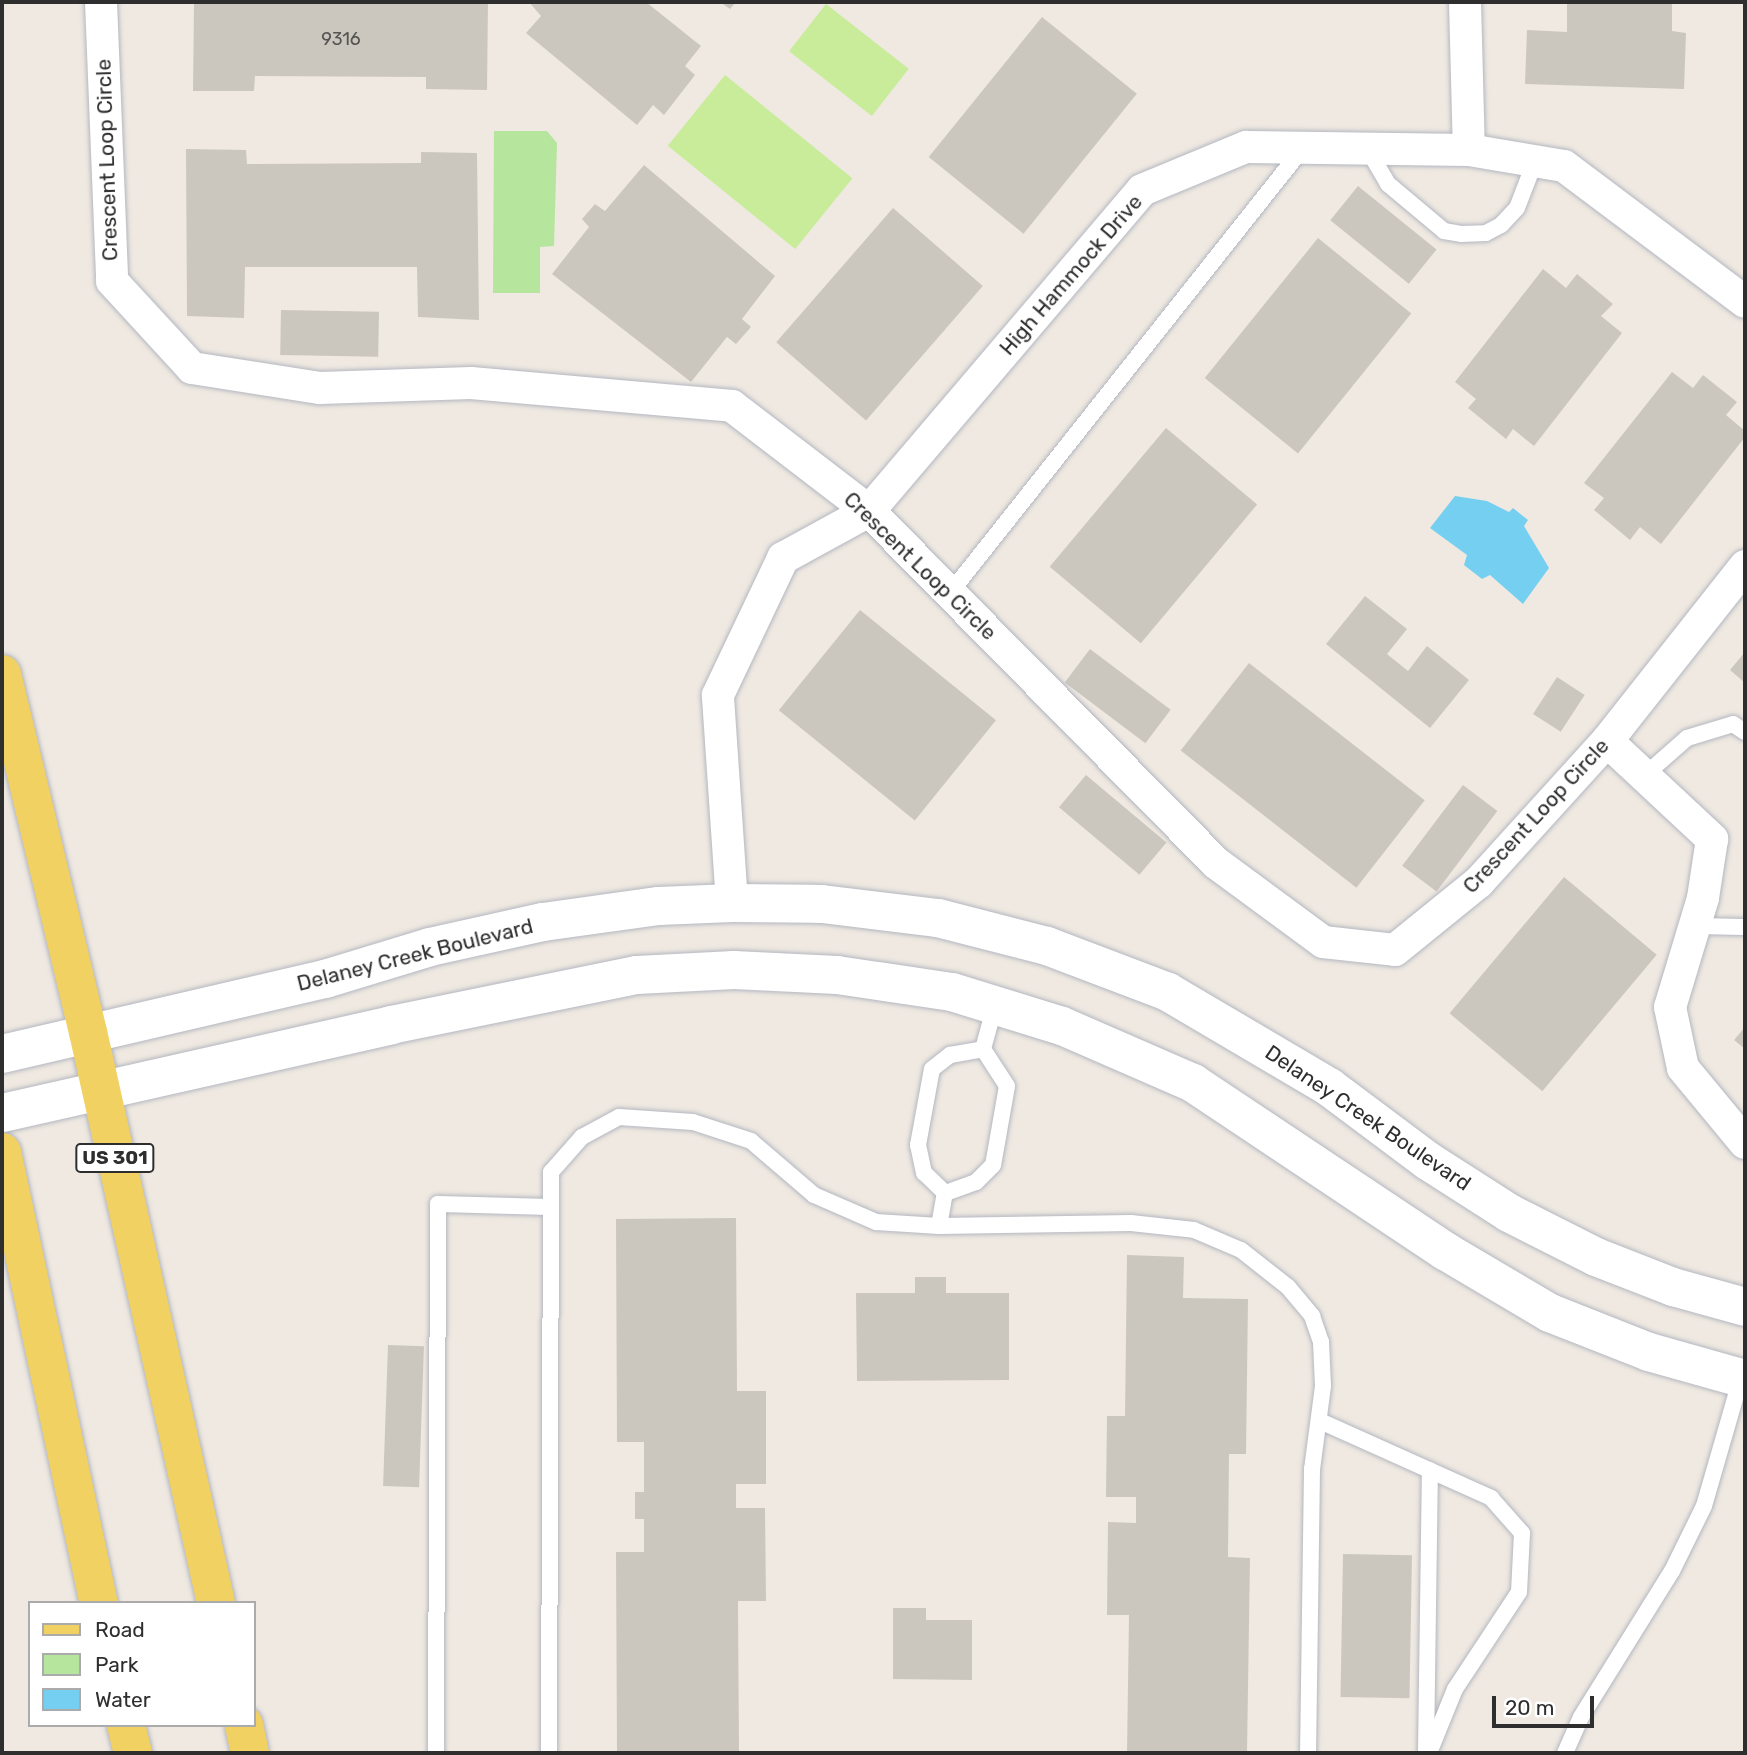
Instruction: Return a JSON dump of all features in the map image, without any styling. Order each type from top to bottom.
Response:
[{"type":"main road","name":"US 301","points":[[2,674],[88,1032],[216,1601]]},
{"type":"main road","points":[[2,1152],[99,1601]]},
{"type":"main road","points":[[126,1727],[133,1753]]},
{"type":"main road","points":[[244,1727],[250,1753]]},
{"type":"street","name":"Crescent Loop Circle","points":[[101,2],[112,281],[192,368],[320,388],[471,383],[732,406],[869,511],[1216,863],[1324,942],[1395,950],[1479,882],[1607,741],[1745,566]]},
{"type":"street","points":[[1465,2],[1469,150]]},
{"type":"street","name":"High Hammock Drive","points":[[732,903],[718,695],[783,558],[869,511],[1142,190],[1246,146],[1469,150],[1535,160],[1564,166],[1745,302]]},
{"type":"street","points":[[1607,741],[1712,839],[1696,926],[1670,1007],[1683,1068],[1745,1143]]},
{"type":"street","name":"Delaney Creek Boulevard","points":[[2,1054],[325,979],[430,947],[543,922],[659,906],[732,903],[822,904],[938,918],[1047,946],[1168,992],[1329,1087],[1428,1161],[1509,1213],[1596,1257],[1673,1287],[1745,1307]]},
{"type":"street","points":[[2,1113],[99,1088],[637,975],[734,970],[836,975],[952,992],[1062,1026],[1193,1083],[1445,1251],[1550,1312],[1649,1352],[1744,1374]]},
{"type":"lane","points":[[950,593],[1304,148]]},
{"type":"lane","points":[[1367,148],[1388,184],[1444,231],[1461,234],[1486,233],[1501,225],[1517,208],[1535,160]]},
{"type":"lane","points":[[1645,775],[1687,738],[1733,724],[1745,732]]},
{"type":"lane","points":[[1696,926],[1745,927]]},
{"type":"lane","points":[[946,1193],[976,1182],[993,1165],[1007,1086],[983,1049],[995,1005]]},
{"type":"lane","points":[[946,1193],[924,1172],[918,1145],[932,1069],[950,1055],[983,1049]]},
{"type":"lane","points":[[549,1753],[551,1172],[582,1137],[619,1117],[693,1122],[751,1141],[814,1195],[876,1222],[939,1226],[1130,1223],[1194,1230],[1241,1250],[1288,1287],[1312,1316],[1321,1342],[1320,1421],[1312,1469],[1308,1753]]},
{"type":"lane","points":[[939,1226],[946,1193]]},
{"type":"lane","points":[[436,1753],[438,1204],[551,1207]]},
{"type":"lane","points":[[1565,1753],[1593,1698],[1672,1571],[1704,1506],[1744,1374]]},
{"type":"lane","points":[[1320,1421],[1491,1498],[1522,1533],[1519,1592],[1455,1689],[1428,1753]]},
{"type":"lane","points":[[1428,1753],[1430,1471]]},
{"type":"green space","points":[[826,4],[909,69],[872,116],[789,51]]},
{"type":"green space","points":[[725,75],[852,178],[795,249],[668,146]]},
{"type":"green space","points":[[494,131],[547,131],[557,143],[554,246],[540,247],[540,293],[493,293]]},
{"type":"water","points":[[1455,496],[1487,501],[1509,512],[1513,508],[1528,520],[1524,526],[1549,568],[1523,604],[1490,575],[1482,579],[1464,565],[1467,555],[1430,528]]},
{"type":"building","points":[[194,2],[488,2],[487,90],[426,89],[426,77],[255,76],[254,91],[193,91]]},
{"type":"building","points":[[529,2],[646,2],[701,46],[685,66],[695,75],[664,115],[653,105],[637,125],[526,33],[541,16]]},
{"type":"building","points":[[720,2],[736,2],[730,9]]},
{"type":"building","points":[[1567,2],[1672,2],[1672,31],[1686,33],[1684,89],[1525,84],[1527,30],[1567,32]]},
{"type":"building","points":[[1042,17],[1137,94],[1024,234],[929,157]]},
{"type":"building","points":[[186,149],[246,150],[247,164],[421,163],[421,152],[477,153],[479,320],[418,317],[417,267],[245,267],[244,318],[187,316]]},
{"type":"building","points":[[644,165],[775,276],[742,319],[751,327],[736,344],[727,337],[691,382],[552,274],[589,227],[582,219],[595,204],[605,211]]},
{"type":"building","points":[[1358,186],[1436,250],[1409,284],[1330,220]]},
{"type":"building","points":[[893,208],[983,286],[866,420],[776,342]]},
{"type":"building","points":[[1318,238],[1411,314],[1298,453],[1205,378]]},
{"type":"building","points":[[1543,269],[1566,288],[1577,274],[1613,304],[1601,316],[1622,333],[1534,446],[1513,429],[1506,439],[1468,408],[1476,399],[1455,382]]},
{"type":"building","points":[[281,310],[379,312],[378,357],[280,355]]},
{"type":"building","points":[[1672,372],[1693,388],[1703,375],[1737,402],[1726,415],[1745,431],[1745,437],[1661,544],[1640,527],[1630,540],[1594,510],[1604,498],[1584,483]]},
{"type":"building","points":[[1166,428],[1257,504],[1141,643],[1050,567]]},
{"type":"building","points":[[1365,596],[1407,629],[1387,654],[1408,671],[1427,646],[1469,680],[1430,728],[1326,644]]},
{"type":"building","points":[[860,610],[996,720],[915,820],[779,710]]},
{"type":"building","points":[[1090,649],[1171,710],[1145,743],[1065,683]]},
{"type":"building","points":[[1745,652],[1745,683],[1730,670]]},
{"type":"building","points":[[1249,663],[1425,800],[1356,888],[1181,750]]},
{"type":"building","points":[[1557,677],[1585,695],[1561,732],[1533,714]]},
{"type":"building","points":[[1086,775],[1166,842],[1139,875],[1059,807]]},
{"type":"building","points":[[1463,785],[1497,811],[1437,892],[1402,866]]},
{"type":"building","points":[[1564,877],[1657,955],[1542,1091],[1450,1013]]},
{"type":"building","points":[[1745,1027],[1745,1049],[1734,1040]]},
{"type":"building","points":[[736,1218],[737,1391],[766,1391],[766,1484],[736,1484],[736,1508],[765,1508],[766,1601],[738,1601],[739,1753],[617,1753],[616,1552],[644,1552],[644,1519],[635,1519],[635,1492],[644,1492],[644,1442],[617,1442],[616,1219]]},
{"type":"building","points":[[1127,1255],[1184,1257],[1183,1298],[1248,1299],[1246,1454],[1229,1454],[1228,1557],[1250,1558],[1247,1753],[1127,1753],[1129,1615],[1107,1615],[1108,1522],[1136,1523],[1136,1497],[1106,1497],[1107,1416],[1125,1416]]},
{"type":"building","points":[[915,1277],[946,1277],[946,1293],[1009,1293],[1009,1380],[857,1381],[856,1293],[915,1293]]},
{"type":"building","points":[[388,1345],[424,1346],[419,1487],[383,1486]]},
{"type":"building","points":[[1343,1554],[1412,1555],[1409,1698],[1341,1697]]},
{"type":"building","points":[[893,1608],[926,1608],[926,1620],[972,1620],[972,1680],[893,1679]]}]
